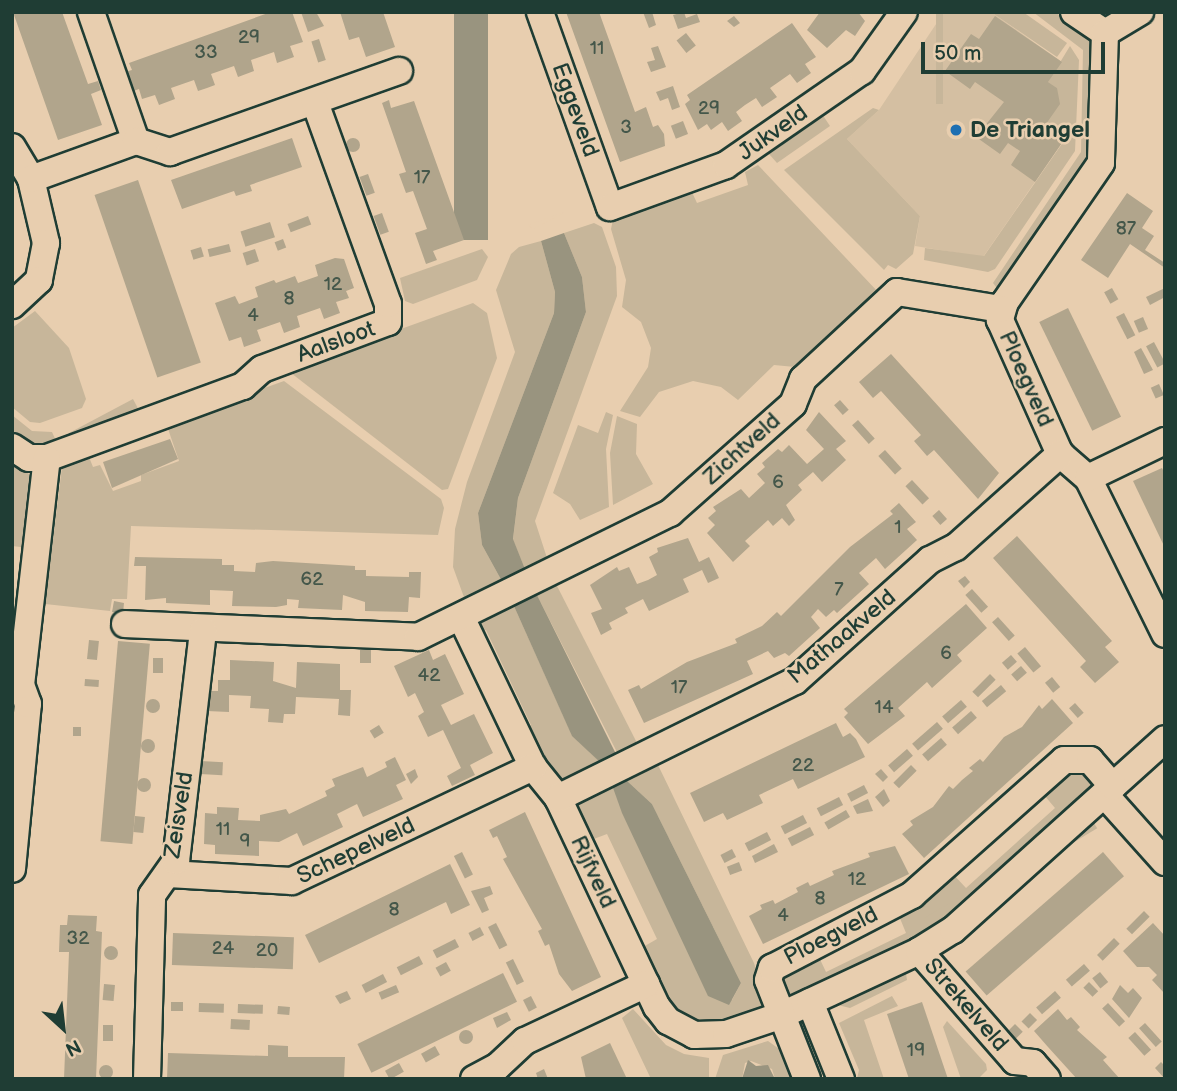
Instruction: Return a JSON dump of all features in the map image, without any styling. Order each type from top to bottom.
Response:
[{"type":"street","points":[[91,12],[136,141]]},
{"type":"street","name":"Eggeveld","points":[[540,12],[610,207]]},
{"type":"street","name":"Jukveld","points":[[610,207],[726,165],[862,71],[904,12]]},
{"type":"street","points":[[1074,12],[1105,33],[1140,12]]},
{"type":"street","name":"Ploegveld","points":[[1105,33],[1101,163],[1001,309],[1002,330],[1060,454],[1088,478],[1165,634]]},
{"type":"street","points":[[31,179],[136,141],[170,152],[399,71]]},
{"type":"street","name":"Aalsloot","points":[[47,458],[243,386],[262,369],[388,322],[388,304],[315,102]]},
{"type":"street","points":[[12,148],[31,179],[46,256],[38,280],[12,305]]},
{"type":"street","name":"Zichtveld","points":[[461,617],[670,513],[793,404],[803,379],[897,292],[1001,309]]},
{"type":"street","points":[[1088,478],[1165,441]]},
{"type":"street","points":[[12,447],[29,458],[47,458],[17,684],[28,705],[12,869]]},
{"type":"street","name":"Mathaakveld","points":[[558,798],[795,681],[933,558],[956,547],[1060,454]]},
{"type":"street","points":[[125,624],[203,631],[403,640],[461,617]]},
{"type":"street","name":"Rijfveld","points":[[461,617],[533,767],[558,798],[646,984],[668,1021],[694,1035],[726,1034],[782,1015]]},
{"type":"street","name":"Zeisveld","points":[[147,1079],[152,895],[176,861],[203,631]]},
{"type":"street","points":[[807,1079],[782,1015],[919,951],[953,930],[1165,739]]},
{"type":"street","name":"Ploegveld","points":[[782,1015],[768,980],[772,968],[912,895],[1064,761],[1090,760],[1109,790]]},
{"type":"street","name":"Schepelveld","points":[[168,874],[292,881],[533,767]]},
{"type":"street","points":[[1109,790],[1165,862]]},
{"type":"street","name":"Strekelveld","points":[[919,951],[1015,1061],[1033,1063],[1048,1079]]},
{"type":"street","points":[[474,1079],[515,1067],[525,1041],[646,984]]},
{"type":"street","points":[[810,1002],[841,1079]]},
{"type":"shaded area","points":[[454,12],[488,12],[488,240],[454,240]]},
{"type":"shaded area","points":[[936,12],[943,12],[943,104],[936,104]]},
{"type":"shaded area","name":"De Triangel","points":[[944,12],[991,12],[1062,62],[1057,88],[1066,137],[983,257],[915,246],[920,216],[847,139],[879,110]]},
{"type":"shaded area","points":[[991,12],[1023,12],[1067,43],[1057,57]]},
{"type":"shaded area","points":[[1033,12],[1055,12],[1085,33],[1095,47],[1093,152],[1000,292],[993,283],[1081,152],[1083,50]]},
{"type":"shaded area","points":[[1070,46],[1079,60],[1075,151],[995,269],[988,272],[924,260],[925,248],[984,256],[1066,138],[1046,124],[1057,88],[1048,82]]},
{"type":"shaded area","points":[[873,108],[879,110],[847,139],[920,216],[913,254],[896,269],[888,265],[884,270],[784,170]]},
{"type":"shaded area","points":[[822,114],[830,126],[777,163],[769,154]]},
{"type":"shaded area","points":[[758,165],[879,293],[795,367],[774,365],[738,400],[721,387],[693,381],[659,392],[640,417],[620,411],[648,367],[651,348],[641,322],[622,307],[626,280],[611,229],[614,215],[690,188],[697,203],[748,185],[745,172]]},
{"type":"shaded area","points":[[594,223],[602,227],[616,267],[617,296],[535,521],[548,561],[527,574],[513,540],[518,498],[586,312],[582,277],[564,233]]},
{"type":"shaded area","points":[[564,233],[582,277],[586,312],[518,498],[513,539],[527,574],[504,585],[482,545],[478,513],[554,313],[555,292],[541,241]]},
{"type":"shaded area","points":[[541,241],[555,292],[554,313],[478,513],[482,545],[504,585],[465,600],[453,567],[455,529],[467,482],[515,352],[496,290],[511,254],[519,247]]},
{"type":"shaded area","points":[[482,249],[488,257],[477,280],[413,304],[405,301],[400,278]]},
{"type":"shaded area","points":[[473,303],[487,313],[497,358],[448,489],[442,490],[291,373],[290,369]]},
{"type":"shaded area","points":[[35,311],[69,348],[86,399],[82,408],[40,423],[30,422],[12,407],[12,328]]},
{"type":"shaded area","points":[[284,381],[441,499],[444,508],[438,535],[131,526],[127,599],[112,599],[110,611],[45,604],[62,467],[87,452],[93,467],[100,465],[113,491],[141,481],[141,475],[179,461],[166,423]]},
{"type":"shaded area","points":[[133,399],[141,414],[77,448],[69,433]]},
{"type":"shaded area","points":[[606,412],[613,415],[606,449],[609,507],[580,520],[570,504],[553,493],[578,425],[598,433]]},
{"type":"shaded area","points":[[12,415],[32,431],[52,432],[57,443],[29,443],[12,435]]},
{"type":"shaded area","points":[[617,416],[637,424],[636,454],[653,484],[613,505],[610,453]]},
{"type":"shaded area","points":[[12,458],[32,477],[29,548],[12,546]]},
{"type":"shaded area","points":[[556,584],[638,745],[619,755],[536,594]]},
{"type":"shaded area","points":[[536,593],[615,752],[616,759],[603,765],[572,736],[513,604]]},
{"type":"shaded area","points":[[513,604],[572,735],[603,765],[564,784],[542,765],[526,727],[531,725],[486,630],[478,633],[479,620]]},
{"type":"shaded area","points":[[658,765],[754,963],[767,1005],[721,1024],[698,1022],[671,1005],[643,947],[657,939],[607,834],[591,840],[575,807],[576,802],[612,785],[721,999],[732,1000],[741,983],[652,804],[625,779]]},
{"type":"shaded area","points":[[1077,766],[1096,784],[953,916],[928,934],[786,999],[778,975],[817,953],[826,972],[906,933],[897,911],[932,895],[952,873],[966,888],[1055,808],[1044,795]]},
{"type":"shaded area","points":[[625,779],[652,804],[741,983],[729,1005],[708,996],[622,813],[612,785]]},
{"type":"shaded area","points":[[1091,818],[1097,828],[930,929],[924,918]]},
{"type":"shaded area","points":[[905,967],[907,980],[850,1008],[834,1004]]},
{"type":"shaded area","points":[[892,996],[898,1006],[864,1020],[884,1079],[857,1079],[859,1070],[839,1023]]},
{"type":"shaded area","points":[[633,1009],[666,1045],[684,1054],[709,1058],[709,1079],[651,1079],[622,1018]]},
{"type":"shaded area","points":[[947,1021],[986,1064],[987,1070],[978,1079],[961,1079],[943,1027]]},
{"type":"shaded area","points":[[768,1041],[782,1051],[801,1079],[775,1079],[772,1069],[751,1061],[745,1063],[742,1079],[715,1079],[723,1055]]},
{"type":"shaded area","points":[[748,1060],[756,1066],[768,1065],[775,1079],[742,1079]]},
{"type":"pier","points":[[564,212],[533,229],[528,225]]},
{"type":"building","points":[[13,12],[62,12],[88,84],[98,81],[101,90],[91,94],[102,125],[58,140]]},
{"type":"building","points":[[271,12],[292,12],[303,42],[290,46],[294,57],[277,63],[274,52],[251,60],[254,71],[238,77],[234,66],[211,74],[215,85],[207,88],[198,91],[194,80],[171,88],[175,99],[159,105],[155,95],[142,99],[139,89],[128,93],[121,73],[132,70],[129,63]]},
{"type":"building","points":[[301,12],[316,12],[324,26],[308,32]]},
{"type":"building","points":[[340,12],[383,12],[395,47],[366,57],[359,37],[349,40]]},
{"type":"building","points":[[566,12],[599,12],[635,112],[646,107],[653,127],[658,125],[664,134],[665,146],[620,162]]},
{"type":"building","points":[[643,12],[652,12],[656,25],[649,28]]},
{"type":"building","points":[[684,12],[686,18],[697,14],[700,22],[678,29],[673,15]]},
{"type":"building","points":[[820,12],[858,12],[865,21],[855,36],[846,30],[827,48],[807,30]]},
{"type":"building","points":[[734,16],[740,23],[734,27],[727,21]]},
{"type":"building","points":[[995,16],[1062,62],[1048,82],[1057,88],[1060,104],[1046,124],[1066,137],[1035,182],[1011,165],[1020,151],[1008,143],[1000,154],[976,137],[1004,102],[975,82],[970,89],[945,71],[971,34],[979,39]]},
{"type":"building","points":[[792,23],[816,57],[805,64],[811,73],[797,83],[790,74],[770,88],[777,97],[762,107],[756,98],[745,105],[736,112],[742,121],[728,131],[722,122],[711,130],[707,124],[698,130],[685,104],[690,100],[687,95]]},
{"type":"building","points":[[686,33],[696,46],[686,53],[677,40]]},
{"type":"building","points":[[319,39],[326,60],[318,62],[311,41]]},
{"type":"building","points":[[658,46],[666,67],[651,72],[647,62],[655,60],[651,48]]},
{"type":"building","points":[[673,86],[680,107],[672,110],[668,98],[660,101],[656,92]]},
{"type":"building","points":[[389,100],[391,108],[414,101],[464,240],[433,251],[437,260],[426,264],[415,233],[427,229],[413,191],[406,193],[399,174],[406,172],[382,103]]},
{"type":"building","points":[[683,121],[688,134],[676,139],[671,126]]},
{"type":"building","points":[[292,138],[302,167],[250,185],[252,191],[236,196],[234,191],[182,209],[171,180]]},
{"type":"building","points":[[350,138],[356,138],[360,145],[356,152],[350,152],[346,148],[346,142]]},
{"type":"building","points":[[368,174],[375,193],[366,196],[360,177]]},
{"type":"building","points":[[138,180],[201,362],[157,377],[95,195]]},
{"type":"building","points":[[1127,193],[1153,211],[1142,228],[1154,236],[1145,250],[1165,263],[1165,268],[1130,244],[1108,278],[1081,260]]},
{"type":"building","points":[[382,213],[389,232],[380,235],[374,216]]},
{"type":"building","points":[[308,216],[311,224],[291,232],[287,224]]},
{"type":"building","points":[[270,222],[275,237],[245,247],[241,232]]},
{"type":"building","points":[[283,239],[286,247],[278,251],[275,242]]},
{"type":"building","points":[[229,244],[231,252],[210,257],[208,249]]},
{"type":"building","points":[[201,247],[204,257],[193,260],[190,250]]},
{"type":"building","points":[[255,249],[259,261],[247,265],[243,253]]},
{"type":"building","points":[[335,258],[344,259],[354,288],[346,291],[349,298],[336,302],[340,313],[324,319],[320,308],[297,316],[300,327],[284,333],[280,322],[257,330],[261,341],[244,347],[241,337],[229,341],[215,303],[235,296],[239,304],[258,297],[255,287],[274,280],[276,283],[295,276],[298,283],[318,276],[315,265]]},
{"type":"building","points":[[1112,288],[1118,299],[1110,304],[1104,292]]},
{"type":"building","points":[[1165,288],[1165,297],[1150,305],[1146,297]]},
{"type":"building","points":[[1068,308],[1121,417],[1092,431],[1039,322]]},
{"type":"building","points":[[1124,313],[1135,335],[1127,339],[1116,317]]},
{"type":"building","points":[[1143,317],[1148,329],[1139,333],[1134,321]]},
{"type":"building","points":[[1154,342],[1165,363],[1157,367],[1146,346]]},
{"type":"building","points":[[1141,348],[1153,370],[1144,374],[1134,352]]},
{"type":"building","points":[[891,354],[999,473],[978,499],[934,450],[927,456],[914,441],[921,435],[881,391],[873,398],[859,382]]},
{"type":"building","points":[[1159,384],[1164,395],[1156,399],[1151,388]]},
{"type":"building","points":[[840,400],[849,410],[843,415],[834,405]]},
{"type":"building","points":[[819,412],[846,441],[836,449],[846,460],[822,482],[813,472],[798,485],[802,490],[786,505],[795,520],[789,526],[782,518],[773,526],[768,520],[745,541],[750,546],[733,562],[707,533],[715,525],[708,518],[716,511],[713,507],[741,489],[749,498],[765,483],[757,474],[765,467],[762,463],[778,449],[782,452],[789,445],[807,464],[824,449],[806,430]]},
{"type":"building","points":[[858,420],[875,439],[869,444],[852,425]]},
{"type":"building","points":[[170,439],[178,459],[112,488],[103,462]]},
{"type":"building","points":[[885,450],[902,469],[895,475],[878,456]]},
{"type":"building","points":[[1162,468],[1165,474],[1165,548],[1133,481]]},
{"type":"building","points":[[912,480],[929,498],[922,504],[905,486]]},
{"type":"building","points":[[899,503],[916,522],[907,529],[917,540],[885,569],[876,558],[859,573],[869,584],[837,613],[834,610],[826,617],[818,609],[811,617],[820,628],[789,656],[785,653],[774,658],[768,651],[747,661],[753,674],[644,723],[628,690],[639,685],[641,689],[687,662],[737,643],[735,639],[762,626],[777,612],[781,616],[850,547],[893,514],[890,511]]},
{"type":"building","points":[[939,510],[947,519],[940,525],[932,516]]},
{"type":"building","points":[[1017,536],[1112,641],[1105,647],[1119,662],[1095,683],[1080,667],[1086,661],[993,558]]},
{"type":"building","points":[[688,538],[699,562],[709,557],[719,578],[708,583],[702,570],[683,579],[689,592],[649,611],[643,599],[625,608],[628,613],[609,623],[612,629],[601,635],[591,613],[602,609],[590,585],[617,567],[619,571],[629,567],[637,584],[648,580],[657,575],[649,557],[658,552],[657,548]]},
{"type":"building","points":[[135,557],[222,559],[222,565],[234,565],[234,571],[255,572],[256,563],[273,561],[355,566],[355,570],[366,570],[366,576],[409,577],[409,572],[421,572],[420,598],[409,597],[408,612],[365,611],[365,602],[343,595],[342,610],[298,608],[299,600],[287,599],[287,605],[276,607],[232,606],[233,591],[210,590],[210,605],[166,603],[166,598],[145,600],[146,566],[134,566]]},
{"type":"building","points":[[965,576],[970,582],[964,588],[958,581]]},
{"type":"building","points":[[972,589],[988,607],[981,613],[965,595]]},
{"type":"building","points":[[114,601],[124,603],[123,613],[112,612]]},
{"type":"building","points":[[966,604],[987,628],[957,655],[962,661],[932,688],[927,682],[898,708],[905,716],[868,744],[844,717],[848,713],[844,709]]},
{"type":"building","points":[[998,617],[1015,636],[1009,641],[992,622]]},
{"type":"building","points":[[89,640],[99,641],[97,660],[87,659]]},
{"type":"building","points":[[118,641],[150,644],[132,844],[100,841]]},
{"type":"building","points":[[1025,647],[1041,666],[1033,673],[1017,653]]},
{"type":"building","points":[[360,650],[371,650],[371,663],[360,663]]},
{"type":"building","points":[[429,650],[433,660],[445,654],[464,694],[441,705],[451,725],[474,714],[493,753],[470,765],[475,775],[452,786],[447,776],[461,768],[443,730],[428,737],[418,716],[424,712],[415,693],[408,697],[394,666]]},
{"type":"building","points":[[1011,655],[1017,662],[1008,670],[1002,663]]},
{"type":"building","points":[[153,658],[163,658],[163,673],[153,673]]},
{"type":"building","points":[[230,660],[274,662],[273,681],[296,688],[297,662],[340,664],[340,690],[351,690],[350,716],[338,715],[339,699],[296,697],[295,714],[284,714],[283,723],[268,722],[269,709],[250,708],[251,696],[229,695],[229,712],[207,711],[208,691],[218,691],[218,680],[230,680]]},
{"type":"building","points":[[1021,666],[1027,673],[1017,681],[1011,675]]},
{"type":"building","points":[[990,674],[996,680],[978,697],[972,692]]},
{"type":"building","points":[[1052,677],[1060,687],[1053,693],[1045,683]]},
{"type":"building","points":[[85,679],[99,680],[98,687],[85,686]]},
{"type":"building","points":[[1001,685],[1006,691],[987,707],[982,701]]},
{"type":"building","points":[[150,699],[156,699],[160,706],[156,713],[150,713],[146,709],[146,703]]},
{"type":"building","points":[[1052,699],[1073,723],[924,858],[902,834],[913,825],[910,821],[933,807],[949,786],[953,789],[973,771],[969,768],[980,759],[983,762],[1004,737],[1022,727],[1039,705],[1042,709]]},
{"type":"building","points":[[961,700],[967,707],[948,723],[942,716]]},
{"type":"building","points":[[1075,703],[1084,713],[1078,718],[1069,708]]},
{"type":"building","points":[[971,711],[977,718],[958,734],[952,727]]},
{"type":"building","points":[[937,722],[943,729],[918,750],[912,744]]},
{"type":"building","points":[[836,723],[843,737],[850,733],[856,739],[865,757],[798,789],[793,779],[759,795],[763,803],[727,820],[723,813],[704,822],[690,793]]},
{"type":"building","points":[[379,725],[384,733],[374,738],[370,731]]},
{"type":"building","points":[[73,727],[81,727],[81,736],[73,736]]},
{"type":"building","points":[[941,738],[947,745],[928,761],[922,754]]},
{"type":"building","points":[[145,739],[151,739],[155,746],[151,753],[145,753],[141,749],[141,743]]},
{"type":"building","points":[[907,749],[913,756],[894,772],[888,765]]},
{"type":"building","points":[[395,757],[406,780],[396,785],[403,799],[363,817],[357,804],[337,814],[343,827],[303,846],[297,833],[279,842],[259,841],[259,856],[215,854],[215,845],[204,844],[205,813],[217,814],[217,807],[239,808],[238,820],[260,821],[260,815],[286,809],[289,814],[327,796],[325,791],[335,786],[332,779],[363,767],[367,777],[387,767],[385,762]]},
{"type":"building","points":[[201,761],[223,762],[222,775],[200,774]]},
{"type":"building","points":[[911,765],[917,771],[899,788],[893,783]]},
{"type":"building","points":[[415,769],[418,777],[411,784],[406,774]]},
{"type":"building","points":[[881,769],[888,777],[883,782],[875,774]]},
{"type":"building","points":[[141,778],[147,778],[151,785],[147,792],[141,792],[137,788],[137,782]]},
{"type":"building","points":[[864,785],[868,793],[851,802],[847,794]]},
{"type":"building","points":[[884,789],[890,801],[883,807],[875,797]]},
{"type":"building","points":[[839,797],[843,805],[821,816],[817,808]]},
{"type":"building","points":[[868,799],[873,811],[857,814],[853,806]]},
{"type":"building","points":[[846,810],[850,817],[828,829],[824,823]]},
{"type":"building","points":[[525,812],[601,977],[572,991],[559,974],[549,944],[545,946],[538,931],[542,929],[503,859],[507,857],[497,836],[493,838],[489,830]]},
{"type":"building","points":[[803,815],[807,823],[785,834],[781,826]]},
{"type":"building","points":[[135,816],[145,817],[143,833],[133,832]]},
{"type":"building","points":[[810,827],[814,835],[792,846],[788,838]]},
{"type":"building","points":[[767,832],[771,840],[749,851],[745,843]]},
{"type":"building","points":[[774,844],[778,852],[755,863],[752,856]]},
{"type":"building","points":[[895,846],[909,874],[763,944],[749,916],[762,909],[760,905],[773,900],[775,904],[798,892],[796,888],[808,882],[810,886],[834,875],[832,871],[870,857],[868,853]]},
{"type":"building","points":[[732,849],[736,857],[725,863],[720,855]]},
{"type":"building","points":[[462,852],[473,874],[465,878],[454,856]]},
{"type":"building","points":[[1103,852],[1124,876],[987,996],[966,971]]},
{"type":"building","points":[[739,862],[742,870],[730,875],[727,867]]},
{"type":"building","points":[[450,864],[470,905],[451,914],[446,902],[319,963],[305,935]]},
{"type":"building","points":[[490,886],[493,894],[484,898],[489,910],[482,913],[471,891]]},
{"type":"building","points":[[1144,911],[1150,917],[1132,934],[1126,929]]},
{"type":"building","points":[[68,915],[97,916],[96,931],[102,932],[96,1079],[64,1079],[69,952],[59,952],[60,925],[67,925]]},
{"type":"building","points":[[496,923],[507,945],[499,949],[488,927]]},
{"type":"building","points":[[1153,923],[1165,936],[1165,994],[1152,980],[1157,975],[1149,967],[1137,967],[1123,951]]},
{"type":"building","points":[[480,927],[484,935],[473,941],[468,933]]},
{"type":"building","points":[[173,933],[294,937],[293,969],[172,965]]},
{"type":"building","points":[[1114,938],[1120,944],[1103,961],[1097,955]]},
{"type":"building","points":[[455,939],[459,947],[437,958],[433,950]]},
{"type":"building","points":[[108,946],[114,946],[118,953],[114,960],[108,960],[104,956],[104,950]]},
{"type":"building","points":[[419,956],[423,964],[401,975],[397,967]]},
{"type":"building","points":[[513,959],[524,981],[517,985],[506,963]]},
{"type":"building","points":[[446,962],[451,971],[440,977],[436,968]]},
{"type":"building","points":[[1084,964],[1090,971],[1072,987],[1066,980]]},
{"type":"building","points":[[1100,972],[1108,982],[1100,988],[1092,978]]},
{"type":"building","points":[[503,973],[517,1002],[371,1073],[357,1044]]},
{"type":"building","points":[[383,974],[387,982],[366,993],[362,985]]},
{"type":"building","points":[[1089,982],[1098,991],[1093,997],[1083,988]]},
{"type":"building","points":[[104,984],[115,985],[114,1001],[103,1000]]},
{"type":"building","points":[[396,985],[399,992],[382,1000],[379,992]]},
{"type":"building","points":[[1120,985],[1128,993],[1133,988],[1142,998],[1129,1018],[1112,999]]},
{"type":"building","points":[[347,991],[351,999],[340,1004],[335,996]]},
{"type":"building","points":[[1055,991],[1061,998],[1042,1014],[1036,1007]]},
{"type":"building","points":[[531,996],[537,1008],[529,1012],[523,1000]]},
{"type":"building","points":[[171,1002],[183,1002],[183,1011],[171,1011]]},
{"type":"building","points":[[922,1002],[948,1079],[909,1079],[887,1014]]},
{"type":"building","points":[[199,1003],[224,1004],[224,1013],[199,1012]]},
{"type":"building","points":[[1108,1003],[1125,1021],[1119,1027],[1102,1008]]},
{"type":"building","points":[[238,1004],[263,1005],[263,1014],[238,1013]]},
{"type":"building","points":[[278,1006],[290,1007],[289,1015],[277,1014]]},
{"type":"building","points":[[1058,1009],[1067,1020],[1071,1017],[1080,1027],[1077,1030],[1107,1057],[1103,1060],[1120,1079],[1077,1079],[1048,1047],[1034,1031]]},
{"type":"building","points":[[507,1012],[511,1020],[497,1028],[493,1018]]},
{"type":"building","points":[[1030,1013],[1037,1020],[1029,1029],[1022,1021]]},
{"type":"building","points":[[231,1019],[250,1020],[249,1030],[230,1029]]},
{"type":"building","points":[[1145,1023],[1162,1042],[1156,1047],[1139,1028]]},
{"type":"building","points":[[1015,1024],[1023,1032],[1015,1040],[1007,1032]]},
{"type":"building","points":[[103,1025],[113,1025],[113,1041],[103,1041]]},
{"type":"building","points":[[463,1030],[469,1030],[473,1037],[469,1044],[463,1044],[459,1040],[459,1034]]},
{"type":"building","points":[[1135,1032],[1151,1050],[1144,1056],[1128,1038]]},
{"type":"building","points":[[610,1043],[627,1079],[586,1079],[581,1057]]},
{"type":"building","points":[[268,1045],[288,1046],[288,1057],[345,1057],[344,1079],[167,1079],[168,1053],[268,1056]]},
{"type":"building","points":[[435,1046],[440,1055],[426,1063],[421,1054]]},
{"type":"building","points":[[1161,1062],[1165,1066],[1165,1079],[1155,1068]]},
{"type":"building","points":[[399,1063],[404,1072],[390,1079],[385,1071]]},
{"type":"building","points":[[106,1065],[111,1067],[111,1077],[106,1079],[101,1077],[99,1072],[101,1067]]},
{"type":"building","points":[[544,1069],[548,1079],[538,1079],[536,1073]]},
{"type":"place","name":"De Triangel","points":[[956,130]]}]
